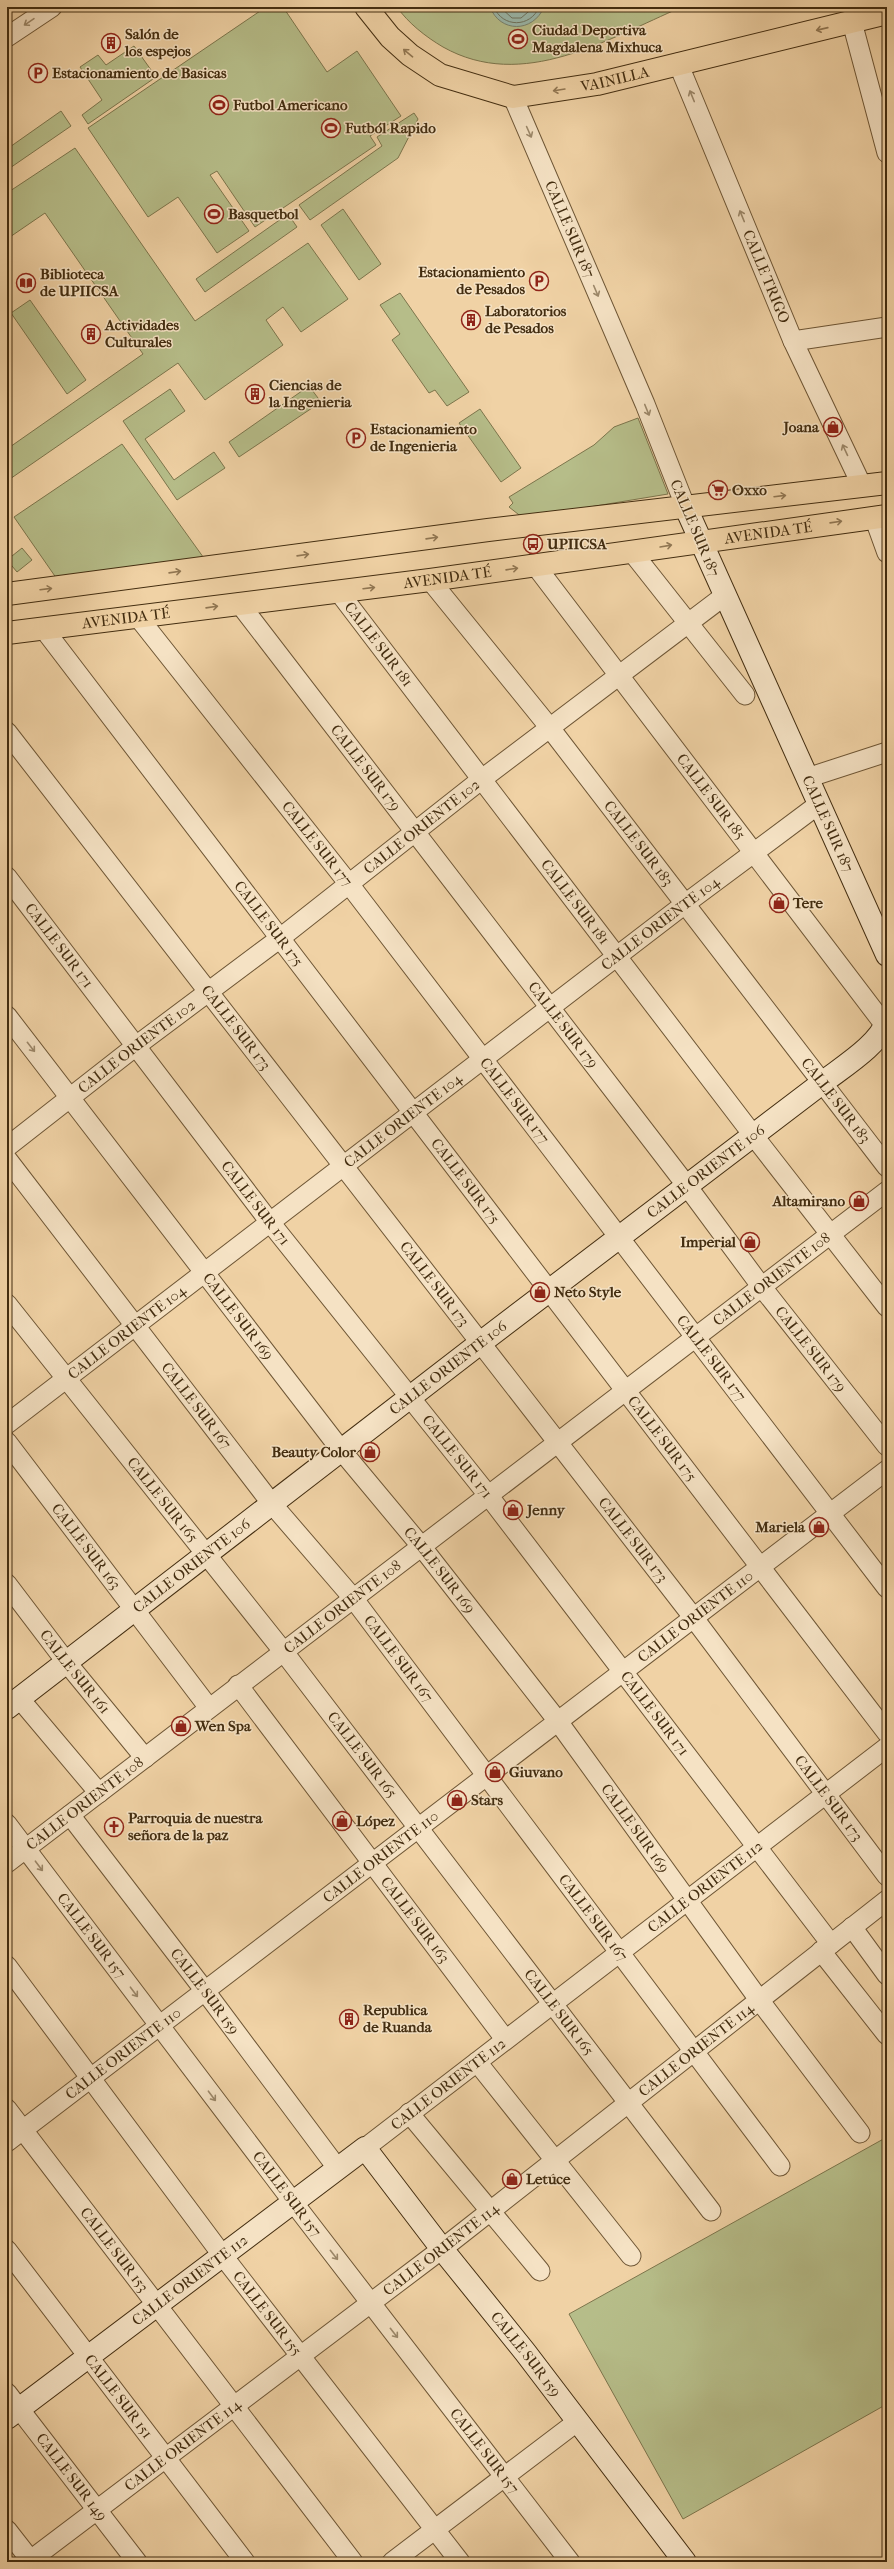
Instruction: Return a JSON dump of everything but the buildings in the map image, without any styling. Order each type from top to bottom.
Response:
[{"type":"main road","name":"VAINILLA","points":[[366,7],[390,37],[410,56],[440,75],[513,97],[597,84],[678,63],[887,14]]},
{"type":"main road","points":[[7,594],[488,530],[686,508],[887,483]]},
{"type":"main road","name":"AVENIDA TÉ","points":[[7,633],[430,580],[880,516]]},
{"type":"street","points":[[7,37],[52,7]]},
{"type":"street","points":[[852,22],[887,153]]},
{"type":"street","name":"CALLE TRIGO","points":[[678,63],[793,341],[862,486]]},
{"type":"street","name":"CALLE SUR 187","points":[[513,97],[645,404],[700,541],[887,955]]},
{"type":"street","points":[[793,341],[887,327]]},
{"type":"street","points":[[880,516],[887,553]]},
{"type":"street","points":[[632,552],[689,622],[745,695]]},
{"type":"street","name":"CALLE SUR 185","points":[[535,565],[887,1025]]},
{"type":"street","name":"CALLE SUR 183","points":[[430,580],[550,728],[887,1167]]},
{"type":"street","name":"CALLE SUR 181","points":[[338,591],[753,1135],[887,1307]]},
{"type":"street","name":"CALLE ORIENTE 102","points":[[7,1147],[136,1046],[210,993],[482,779],[724,596]]},
{"type":"street","name":"CALLE SUR 179","points":[[239,603],[687,1186],[761,1286],[887,1446]]},
{"type":"street","name":"CALLE SUR 177","points":[[138,617],[349,884],[887,1588]]},
{"type":"street","name":"CALLE SUR 175","points":[[43,628],[279,939],[550,1290],[887,1733]]},
{"type":"street","name":"CALLE SUR 173","points":[[7,732],[210,993],[479,1344],[693,1617],[887,1876]]},
{"type":"street","points":[[807,778],[887,752]]},
{"type":"street","name":"CALLE ORIENTE 104","points":[[7,1424],[203,1272],[685,904],[819,804]]},
{"type":"street","name":"CALLE SUR 171","points":[[7,877],[270,1221],[409,1398],[488,1495],[757,1846],[887,2035]]},
{"type":"street","name":"CALLE SUR 169","points":[[7,1016],[203,1272],[342,1450],[421,1546],[557,1720],[688,1899],[760,2002],[860,2133]]},
{"type":"street","name":"CALLE ORIENTE 106","points":[[13,1703],[67,1663],[205,1554],[479,1344],[822,1083],[872,1043],[887,1025]]},
{"type":"street","name":"CALLE SUR 167","points":[[7,1159],[272,1504],[353,1598],[618,1953],[780,2166]]},
{"type":"street","name":"CALLE ORIENTE 108","points":[[7,1863],[625,1389],[887,1191]]},
{"type":"street","name":"CALLE SUR 165","points":[[7,1304],[283,1651],[553,2002],[711,2211]]},
{"type":"street","name":"CALLE SUR 163","points":[[7,1442],[209,1708]]},
{"type":"street","name":"CALLE ORIENTE 110","points":[[7,2142],[373,1865],[557,1720],[887,1470]]},
{"type":"street","name":"CALLE SUR 161","points":[[7,1584],[67,1663],[144,1758]]},
{"type":"street","name":"CALLE SUR 163","points":[[238,1685],[505,2039]]},
{"type":"street","points":[[13,1703],[99,1793]]},
{"type":"street","name":"CALLE ORIENTE 112","points":[[11,2406],[88,2358],[338,2169],[553,2002],[887,1747]]},
{"type":"street","name":"CALLE SUR 159","points":[[70,1815],[205,1991],[338,2169]]},
{"type":"street","name":"CALLE SUR 157","points":[[7,1824],[293,2202],[570,2562]]},
{"type":"street","name":"CALLE ORIENTE 114","points":[[30,2561],[629,2104],[760,2002],[826,1947],[887,1900]]},
{"type":"street","points":[[852,1927],[887,1975]]},
{"type":"street","name":"CALLE SUR 155","points":[[7,1966],[92,2078],[223,2256],[460,2562]]},
{"type":"street","points":[[477,2062],[631,2256]]},
{"type":"street","name":"CALLE SUR 153","points":[[7,2109],[156,2306],[235,2405],[353,2562]]},
{"type":"street","points":[[409,2113],[489,2211],[540,2270]]},
{"type":"street","name":"CALLE SUR 159","points":[[365,2148],[578,2421],[685,2562]]},
{"type":"street","name":"CALLE SUR 151","points":[[7,2250],[245,2562]]},
{"type":"street","name":"CALLE SUR 149","points":[[11,2406],[97,2510],[137,2562]]},
{"type":"street","points":[[392,2562],[578,2421]]},
{"type":"street","points":[[7,2530],[30,2561]]},
{"type":"green space","name":"Futbol Americano","points":[[266,7],[283,7],[327,72],[357,51],[401,116],[370,136],[376,145],[255,227],[217,171],[210,175],[249,231],[217,253],[178,197],[148,217],[88,128]]},
{"type":"green space","name":"Ciudad Deportiva Magdalena Mixhuca","points":[[397,7],[682,7],[595,46],[564,56],[534,63],[504,64],[473,60],[443,47],[430,39],[406,19]]},
{"type":"green space","points":[[134,46],[156,77],[88,124],[82,115],[102,100],[80,67],[98,55],[106,65]]},
{"type":"green space","points":[[61,111],[71,126],[7,170],[7,149]]},
{"type":"green space","points":[[414,113],[418,119],[398,158],[310,220],[299,205],[382,146],[377,137]]},
{"type":"green space","points":[[75,148],[195,321],[308,243],[348,299],[301,332],[283,307],[266,320],[283,345],[205,400],[178,363],[7,481],[7,449],[143,354],[45,213],[7,239],[7,193]]},
{"type":"green space","points":[[343,209],[381,264],[359,280],[321,225]]},
{"type":"green space","points":[[288,214],[297,227],[205,292],[196,279]]},
{"type":"green space","points":[[400,293],[469,392],[447,406],[435,390],[429,393],[392,340],[400,334],[380,305]]},
{"type":"green space","points":[[30,300],[86,380],[67,394],[11,313]]},
{"type":"green space","points":[[309,386],[321,402],[239,457],[229,442]]},
{"type":"green space","points":[[170,389],[185,411],[145,439],[174,480],[214,452],[225,468],[177,500],[123,421]]},
{"type":"green space","points":[[480,409],[521,468],[501,482],[459,423]]},
{"type":"green space","points":[[638,418],[668,494],[523,518],[509,507],[513,503],[509,497],[594,445],[614,427]]},
{"type":"green space","points":[[122,444],[206,561],[59,582],[14,517]]},
{"type":"green space","points":[[22,548],[32,560],[17,572],[7,560]]},
{"type":"green space","points":[[887,2137],[887,2404],[683,2519],[569,2314]]},
{"type":"water","points":[[490,7],[544,7],[539,16],[532,22],[517,26],[501,22],[495,16]]},
{"type":"place","name":"Ciudad Deportiva Magdalena Mixhuca","points":[[518,39]]},
{"type":"place","name":"Salón de los espejos","points":[[111,43]]},
{"type":"place","name":"Estacionamiento de Basicas","points":[[38,73]]},
{"type":"place","name":"Futbol Americano","points":[[219,105]]},
{"type":"place","name":"Futból Rapido","points":[[331,128]]},
{"type":"place","name":"Basquetbol","points":[[214,214]]},
{"type":"place","name":"Estacionamiento de Pesados","points":[[539,281]]},
{"type":"place","name":"Biblioteca de UPIICSA","points":[[26,283]]},
{"type":"place","name":"Laboratorios de Pesados","points":[[471,320]]},
{"type":"place","name":"Actividades Culturales","points":[[91,334]]},
{"type":"place","name":"Ciencias de la Ingenieria","points":[[255,394]]},
{"type":"place","name":"Joana","points":[[833,427]]},
{"type":"place","name":"Estacionamiento de Ingenieria","points":[[356,438]]},
{"type":"place","name":"Oxxo","points":[[718,490]]},
{"type":"place","name":"UPIICSA","points":[[533,544]]},
{"type":"place","name":"Tere","points":[[779,903]]},
{"type":"place","name":"Altamirano","points":[[859,1201]]},
{"type":"place","name":"Imperial","points":[[750,1242]]},
{"type":"place","name":"Neto Style","points":[[540,1292]]},
{"type":"place","name":"Beauty Color","points":[[370,1452]]},
{"type":"place","name":"Jenny","points":[[513,1510]]},
{"type":"place","name":"Mariela","points":[[819,1527]]},
{"type":"place","name":"Wen Spa","points":[[181,1726]]},
{"type":"place","name":"Giuvano","points":[[495,1772]]},
{"type":"place","name":"Stars","points":[[457,1800]]},
{"type":"place","name":"López","points":[[342,1821]]},
{"type":"place","name":"Parroquia de nuestra señora de la paz","points":[[114,1827]]},
{"type":"place","name":"Republica de Ruanda","points":[[349,2019]]},
{"type":"place","name":"Letuce","points":[[512,2179]]}]
